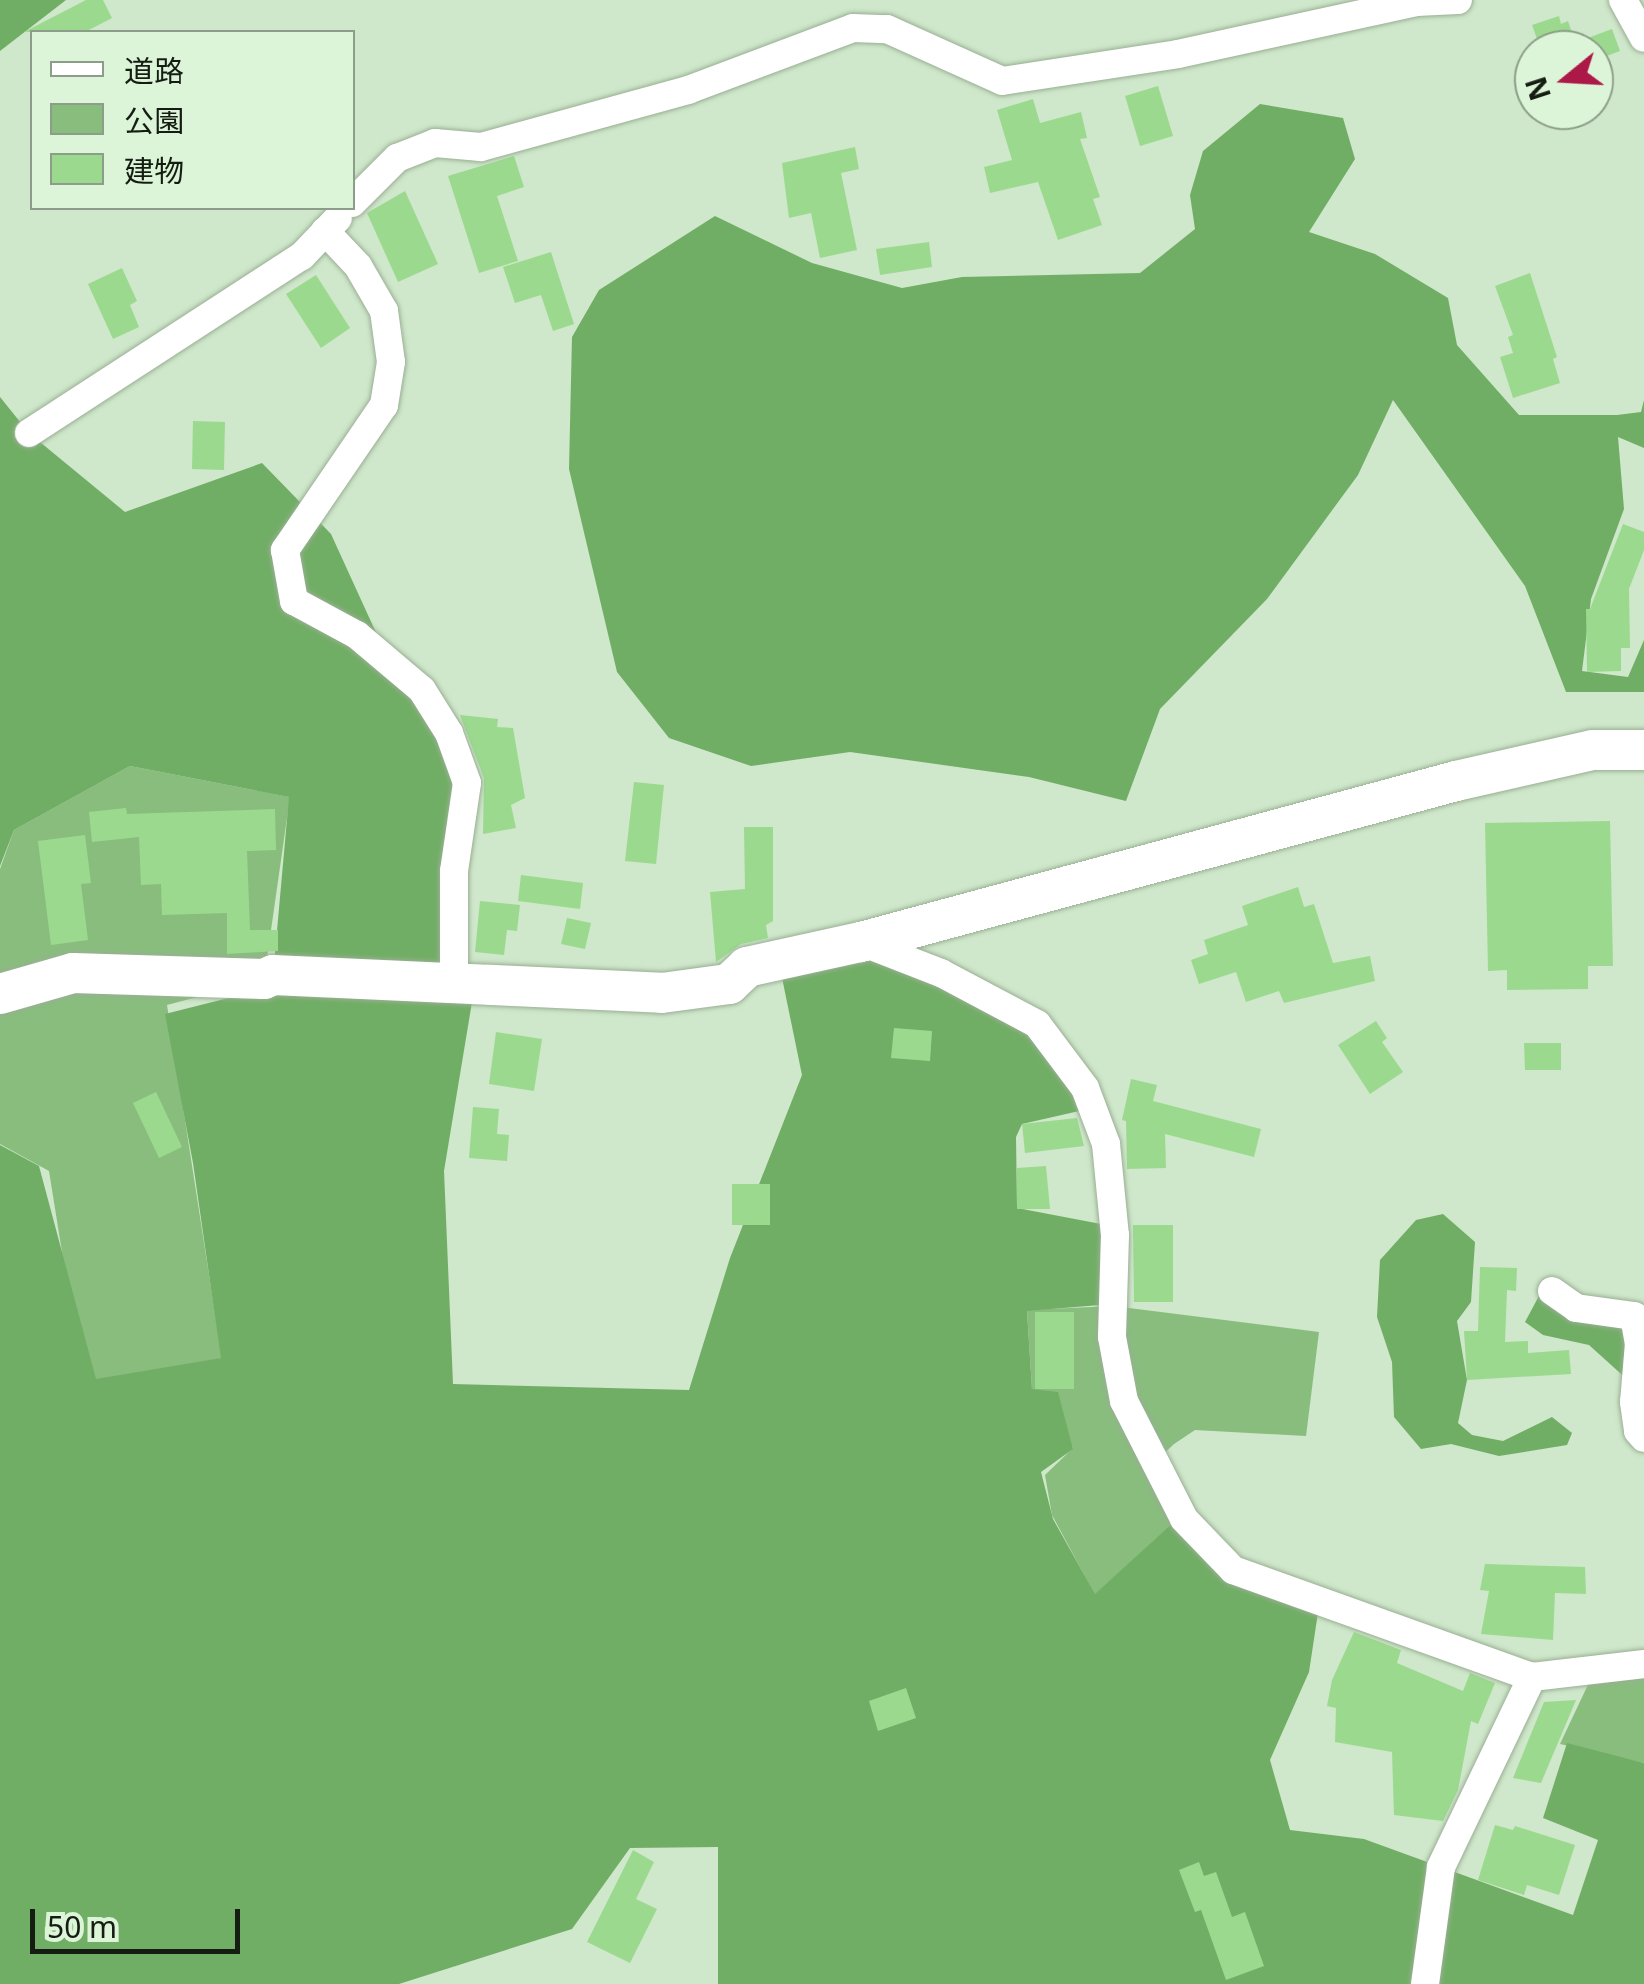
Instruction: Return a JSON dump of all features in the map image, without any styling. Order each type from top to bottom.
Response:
[{"type":"street","points":[[355,201],[397,158],[436,142],[481,147],[688,90],[853,28],[887,29],[1002,82],[1178,54],[1416,2],[1456,0]]},
{"type":"street","points":[[1623,0],[1644,38]]},
{"type":"street","points":[[28,433],[302,256],[346,210]]},
{"type":"street","points":[[326,232],[358,266],[384,311],[391,362],[384,406],[285,550],[294,601],[357,635],[422,690],[450,733],[467,783],[454,872],[454,985]]},
{"type":"street","points":[[0,994],[12,986],[73,973],[264,980],[273,975],[662,992],[728,984],[747,966],[861,942],[1456,781],[1593,750],[1644,750]]},
{"type":"street","points":[[861,942],[942,973],[1037,1024],[1085,1088],[1106,1144],[1115,1236],[1112,1337],[1124,1401],[1184,1518],[1233,1570],[1532,1676],[1644,1664]]},
{"type":"street","points":[[1552,1291],[1576,1308],[1634,1316],[1639,1343],[1634,1402],[1638,1432],[1644,1438]]},
{"type":"street","points":[[1426,1984],[1442,1867],[1532,1676]]},
{"type":"green space","points":[[0,0],[66,0],[0,51]]},
{"type":"green space","points":[[1260,104],[1343,118],[1355,159],[1309,232],[1375,254],[1448,298],[1457,345],[1519,415],[1617,415],[1641,412],[1644,400],[1644,448],[1618,437],[1624,509],[1591,599],[1582,671],[1628,677],[1644,640],[1644,692],[1566,692],[1525,586],[1393,400],[1358,475],[1267,599],[1160,709],[1126,801],[1029,777],[850,752],[751,766],[669,738],[617,672],[569,469],[572,337],[599,290],[715,216],[812,263],[902,288],[962,277],[1140,273],[1195,229],[1190,195],[1203,151]]},
{"type":"green space","points":[[0,397],[29,433],[125,512],[262,463],[331,534],[394,672],[451,754],[456,860],[436,984],[273,975],[289,797],[130,766],[14,830],[0,866]]},
{"type":"green space","points":[[130,766],[290,797],[264,979],[167,1005],[222,1358],[84,1389],[49,1171],[0,1144],[0,869],[14,830]]},
{"type":"green space","points":[[861,942],[1037,1024],[1088,1109],[1022,1124],[1016,1137],[1017,1208],[1101,1224],[1100,1305],[1027,1311],[1032,1389],[1058,1392],[1073,1449],[1041,1472],[1053,1519],[1095,1594],[1179,1517],[1234,1571],[1319,1606],[1309,1672],[1270,1760],[1290,1830],[1364,1839],[1573,1915],[1598,1840],[1543,1818],[1567,1743],[1644,1763],[1644,1984],[718,1984],[718,1847],[630,1848],[572,1929],[399,1984],[0,1984],[0,1145],[39,1166],[96,1379],[221,1358],[193,1163],[165,1014],[280,985],[473,996],[444,1171],[453,1384],[689,1390],[730,1258],[802,1075],[780,968]]},
{"type":"green space","points":[[1443,1214],[1475,1242],[1471,1302],[1457,1321],[1467,1380],[1458,1423],[1472,1435],[1503,1441],[1552,1417],[1572,1433],[1567,1445],[1499,1456],[1451,1444],[1421,1449],[1394,1417],[1392,1362],[1377,1317],[1380,1260],[1416,1220]]},
{"type":"green space","points":[[1540,1294],[1627,1324],[1630,1382],[1589,1345],[1543,1335],[1525,1322]]},
{"type":"green space","points":[[1113,1306],[1319,1332],[1306,1436],[1195,1430],[1174,1444],[1155,1462],[1179,1517],[1095,1595],[1052,1515],[1045,1475],[1073,1448],[1032,1389],[1027,1310]]},
{"type":"green space","points":[[1644,1665],[1644,1763],[1560,1744],[1593,1674]]},
{"type":"building","points":[[86,0],[103,0],[112,18],[89,30],[24,32]]},
{"type":"building","points":[[1559,16],[1561,24],[1568,21],[1571,30],[1534,30],[1532,25]]},
{"type":"building","points":[[1158,86],[1173,136],[1140,146],[1125,96]]},
{"type":"building","points":[[1033,99],[1040,123],[1081,112],[1087,138],[1080,139],[1100,197],[1093,199],[1102,225],[1058,240],[1038,182],[990,193],[984,167],[1012,160],[997,110]]},
{"type":"building","points":[[855,147],[859,169],[841,173],[857,250],[820,258],[811,213],[789,218],[782,163]]},
{"type":"building","points":[[514,156],[524,187],[497,196],[518,261],[479,273],[448,176]]},
{"type":"building","points":[[405,191],[438,264],[398,282],[367,213]]},
{"type":"building","points":[[929,242],[932,267],[880,275],[876,249]]},
{"type":"building","points":[[551,252],[574,324],[553,331],[541,295],[515,303],[503,267]]},
{"type":"building","points":[[122,268],[137,301],[130,305],[139,327],[113,339],[88,284]]},
{"type":"building","points":[[1530,273],[1557,357],[1553,359],[1560,383],[1513,398],[1500,357],[1513,353],[1508,337],[1513,335],[1495,286]]},
{"type":"building","points":[[316,275],[350,328],[321,348],[286,294]]},
{"type":"building","points":[[193,421],[225,422],[224,470],[192,469]]},
{"type":"building","points":[[1623,524],[1644,532],[1644,550],[1629,589],[1630,648],[1621,648],[1621,671],[1587,672],[1586,609],[1590,609]]},
{"type":"building","points":[[460,715],[498,719],[497,727],[513,728],[525,798],[511,805],[516,828],[483,834],[484,778]]},
{"type":"building","points":[[634,782],[664,785],[656,864],[625,861]]},
{"type":"building","points":[[126,808],[127,814],[275,809],[276,850],[247,851],[250,930],[278,930],[278,951],[227,954],[227,913],[162,915],[161,884],[141,885],[139,837],[92,842],[89,812]]},
{"type":"building","points":[[1610,821],[1613,966],[1588,966],[1588,989],[1507,990],[1507,970],[1488,971],[1485,823]]},
{"type":"building","points":[[744,827],[773,827],[773,921],[766,925],[768,938],[741,944],[716,962],[710,892],[745,889]]},
{"type":"building","points":[[85,835],[91,883],[81,884],[88,940],[51,945],[38,841]]},
{"type":"building","points":[[521,875],[583,883],[580,909],[518,901]]},
{"type":"building","points":[[1298,887],[1304,907],[1314,904],[1333,963],[1370,956],[1375,981],[1284,1003],[1279,991],[1246,1002],[1236,972],[1199,984],[1191,960],[1208,954],[1204,940],[1248,925],[1242,906]]},
{"type":"building","points":[[480,901],[520,905],[517,931],[507,930],[504,955],[475,952]]},
{"type":"building","points":[[567,918],[591,923],[585,949],[561,944]]},
{"type":"building","points":[[1376,1021],[1387,1038],[1382,1042],[1403,1072],[1370,1094],[1338,1045]]},
{"type":"building","points":[[894,1028],[932,1031],[930,1061],[891,1058]]},
{"type":"building","points":[[496,1032],[542,1039],[534,1091],[489,1084]]},
{"type":"building","points":[[1524,1043],[1561,1043],[1561,1070],[1525,1070]]},
{"type":"building","points":[[1131,1079],[1157,1085],[1153,1101],[1261,1129],[1254,1157],[1165,1134],[1166,1168],[1127,1169],[1126,1121],[1122,1120]]},
{"type":"building","points":[[156,1092],[182,1147],[159,1158],[133,1103]]},
{"type":"building","points":[[473,1107],[499,1109],[497,1134],[509,1135],[507,1161],[469,1158]]},
{"type":"building","points":[[1077,1118],[1084,1146],[1025,1153],[1022,1124]]},
{"type":"building","points":[[1046,1166],[1050,1209],[1017,1209],[1017,1168]]},
{"type":"building","points":[[732,1184],[770,1184],[770,1225],[732,1225]]},
{"type":"building","points":[[1133,1225],[1173,1225],[1173,1302],[1134,1302]]},
{"type":"building","points":[[1480,1267],[1517,1268],[1516,1291],[1507,1290],[1505,1342],[1528,1341],[1528,1353],[1569,1350],[1571,1374],[1467,1380],[1464,1331],[1478,1331]]},
{"type":"building","points":[[1035,1312],[1074,1312],[1074,1389],[1035,1389]]},
{"type":"building","points":[[1485,1564],[1585,1567],[1586,1594],[1555,1593],[1553,1640],[1481,1634],[1489,1591],[1480,1590]]},
{"type":"building","points":[[1354,1632],[1401,1650],[1397,1663],[1463,1691],[1470,1673],[1495,1683],[1478,1724],[1471,1721],[1458,1790],[1443,1821],[1394,1815],[1392,1752],[1335,1742],[1336,1708],[1327,1706],[1332,1680]]},
{"type":"building","points":[[906,1688],[916,1718],[878,1731],[869,1701]]},
{"type":"building","points":[[1576,1700],[1541,1783],[1513,1778],[1544,1702]]},
{"type":"building","points":[[1495,1825],[1513,1830],[1515,1826],[1575,1845],[1559,1895],[1527,1885],[1524,1895],[1478,1880]]},
{"type":"building","points":[[633,1850],[654,1862],[636,1899],[657,1909],[630,1963],[587,1942]]},
{"type":"building","points":[[1199,1862],[1204,1876],[1216,1872],[1232,1917],[1245,1912],[1264,1966],[1226,1980],[1201,1910],[1195,1912],[1179,1870]]}]
